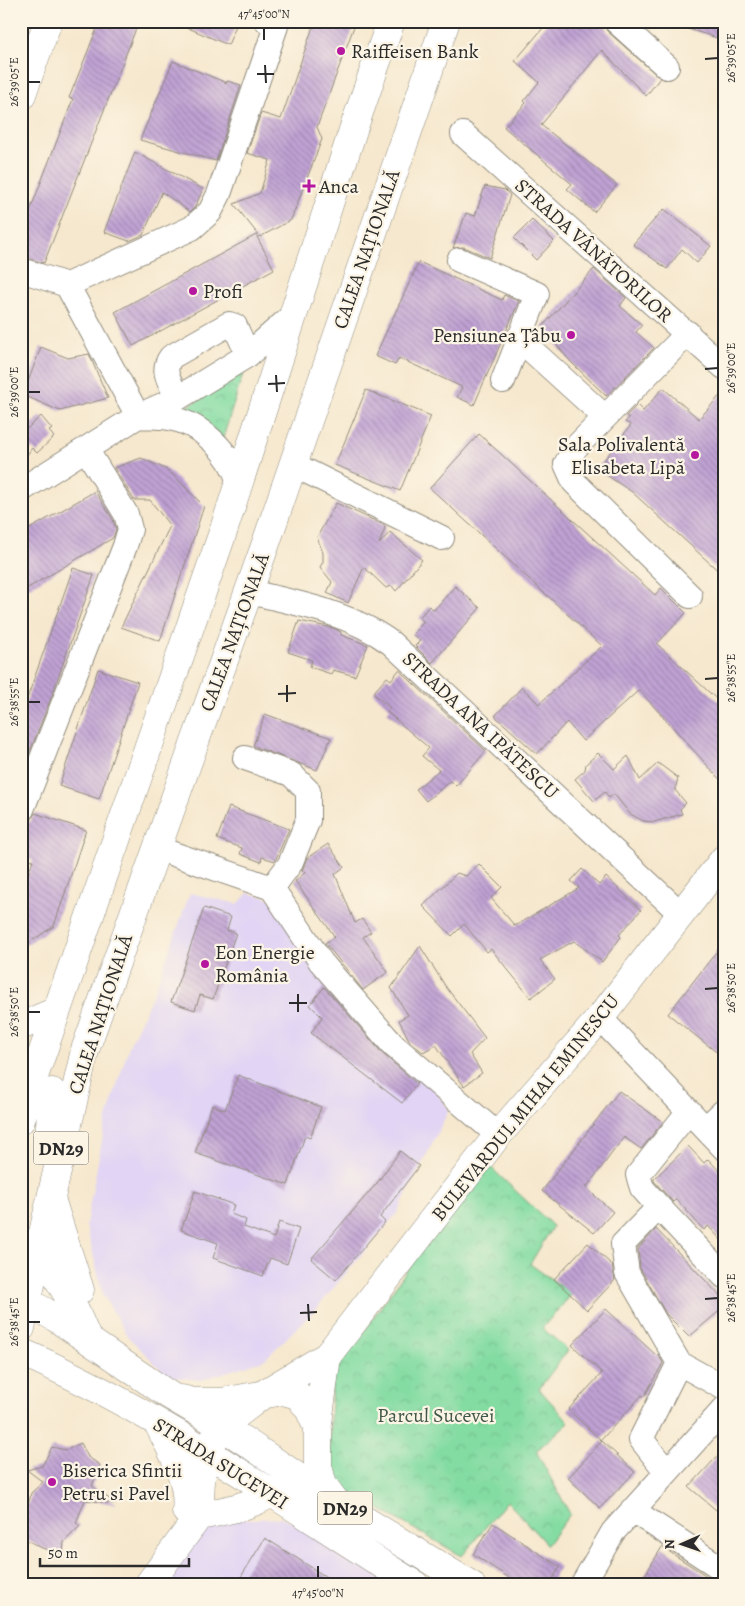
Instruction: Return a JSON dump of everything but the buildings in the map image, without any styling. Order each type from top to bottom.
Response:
[{"type":"main road","points":[[21,97],[48,21]]},
{"type":"main road","name":"CALEA NAȚIONALĂ","points":[[40,1248],[37,1215],[48,1153],[44,1088],[56,1011],[239,484],[354,127],[392,21]]},
{"type":"main road","name":"CALEA NAȚIONALĂ","points":[[21,1120],[44,1088],[85,1050],[248,592],[446,21]]},
{"type":"main road","name":"BULEVARDUL MIHAI EMINESCU","points":[[199,1516],[201,1481],[206,1453],[222,1426],[265,1393],[327,1356],[498,1135],[600,1018],[724,859]]},
{"type":"main road","points":[[21,1026],[56,1011]]},
{"type":"main road","name":"CALEA NAȚIONALĂ","points":[[21,1328],[24,1299],[40,1248],[51,1197],[44,1088]]},
{"type":"main road","name":"DN29","points":[[51,1197],[91,1341]]},
{"type":"main road","name":"DN29","points":[[40,1248],[71,1301],[91,1341]]},
{"type":"main road","name":"STRADA SUCEVEI","points":[[24,1299],[91,1341],[169,1395],[222,1426],[338,1504],[470,1585]]},
{"type":"main road","name":"STRADA SUCEVEI","points":[[21,1352],[46,1363],[158,1423],[415,1585]]},
{"type":"main road","points":[[327,1356],[318,1429],[318,1466],[323,1485],[338,1504]]},
{"type":"main road","points":[[148,1585],[199,1516],[240,1507],[271,1494],[295,1475],[309,1455],[318,1429],[310,1409],[298,1395],[283,1391],[222,1402],[194,1402],[169,1395]]},
{"type":"main road","points":[[158,1423],[182,1470],[188,1501],[183,1539]]},
{"type":"main road","points":[[183,1539],[219,1522],[249,1514],[307,1518]]},
{"type":"street","points":[[21,270],[67,285],[192,228],[210,212],[276,26],[267,21]]},
{"type":"street","points":[[616,21],[667,67]]},
{"type":"street","name":"STRADA VÂNĂTORILOR","points":[[464,134],[724,367]]},
{"type":"street","points":[[459,260],[537,294],[503,380]]},
{"type":"street","points":[[67,285],[138,416]]},
{"type":"street","points":[[21,490],[138,416],[178,398],[248,355],[293,315]]},
{"type":"street","points":[[178,398],[165,371],[165,364],[171,357],[229,324],[235,326],[248,355]]},
{"type":"street","points":[[688,333],[575,448],[566,464],[574,482],[690,596]]},
{"type":"street","points":[[518,338],[605,417]]},
{"type":"street","points":[[138,416],[171,418],[209,438],[230,460],[239,484]]},
{"type":"street","points":[[21,812],[126,546],[130,529],[126,514],[86,449]]},
{"type":"street","points":[[292,464],[442,538]]},
{"type":"street","name":"STRADA ANA IPĂTESCU","points":[[248,592],[296,602],[375,630],[503,745],[680,913]]},
{"type":"street","points":[[245,758],[291,774],[308,791],[308,820],[290,864],[272,888]]},
{"type":"street","points":[[156,848],[272,888],[321,962],[393,1045],[498,1135]]},
{"type":"street","points":[[600,1018],[724,1148]]},
{"type":"street","points":[[706,1128],[724,1110]]},
{"type":"street","points":[[689,1111],[638,1175],[642,1188],[724,1276]]},
{"type":"street","points":[[659,1207],[623,1244],[627,1274],[679,1363],[724,1388]]},
{"type":"street","points":[[666,1471],[641,1439],[679,1363]]},
{"type":"street","points":[[582,1585],[612,1532],[724,1409]]},
{"type":"street","points":[[632,1510],[724,1570]]},
{"type":"shaded area","points":[[190,893],[238,904],[248,893],[271,899],[437,1093],[449,1110],[397,1213],[316,1309],[264,1360],[201,1380],[168,1376],[128,1337],[103,1295],[86,1225],[105,1125],[129,1046],[155,990]]},
{"type":"shaded area","points":[[284,1518],[425,1585],[139,1585],[190,1521]]},
{"type":"green space","points":[[244,371],[223,438],[182,410]]},
{"type":"green space","name":"Parcul Sucevei","points":[[484,1161],[553,1226],[530,1264],[572,1294],[542,1328],[568,1350],[539,1389],[569,1422],[536,1451],[570,1514],[547,1545],[507,1501],[462,1556],[328,1480],[332,1376]]},
{"type":"place","name":"Raiffeisen Bank","points":[[341,51]]},
{"type":"place","name":"Anca","points":[[309,186]]},
{"type":"place","name":"Profi","points":[[193,291]]},
{"type":"place","name":"Pensiunea Țâbu","points":[[571,335]]},
{"type":"place","name":"Sala Polivalentă Elisabeta Lipă","points":[[695,455]]},
{"type":"place","name":"Eon Energie România","points":[[205,964]]},
{"type":"place","name":"Biserica Sfintii Petru si Pavel","points":[[52,1482]]}]
